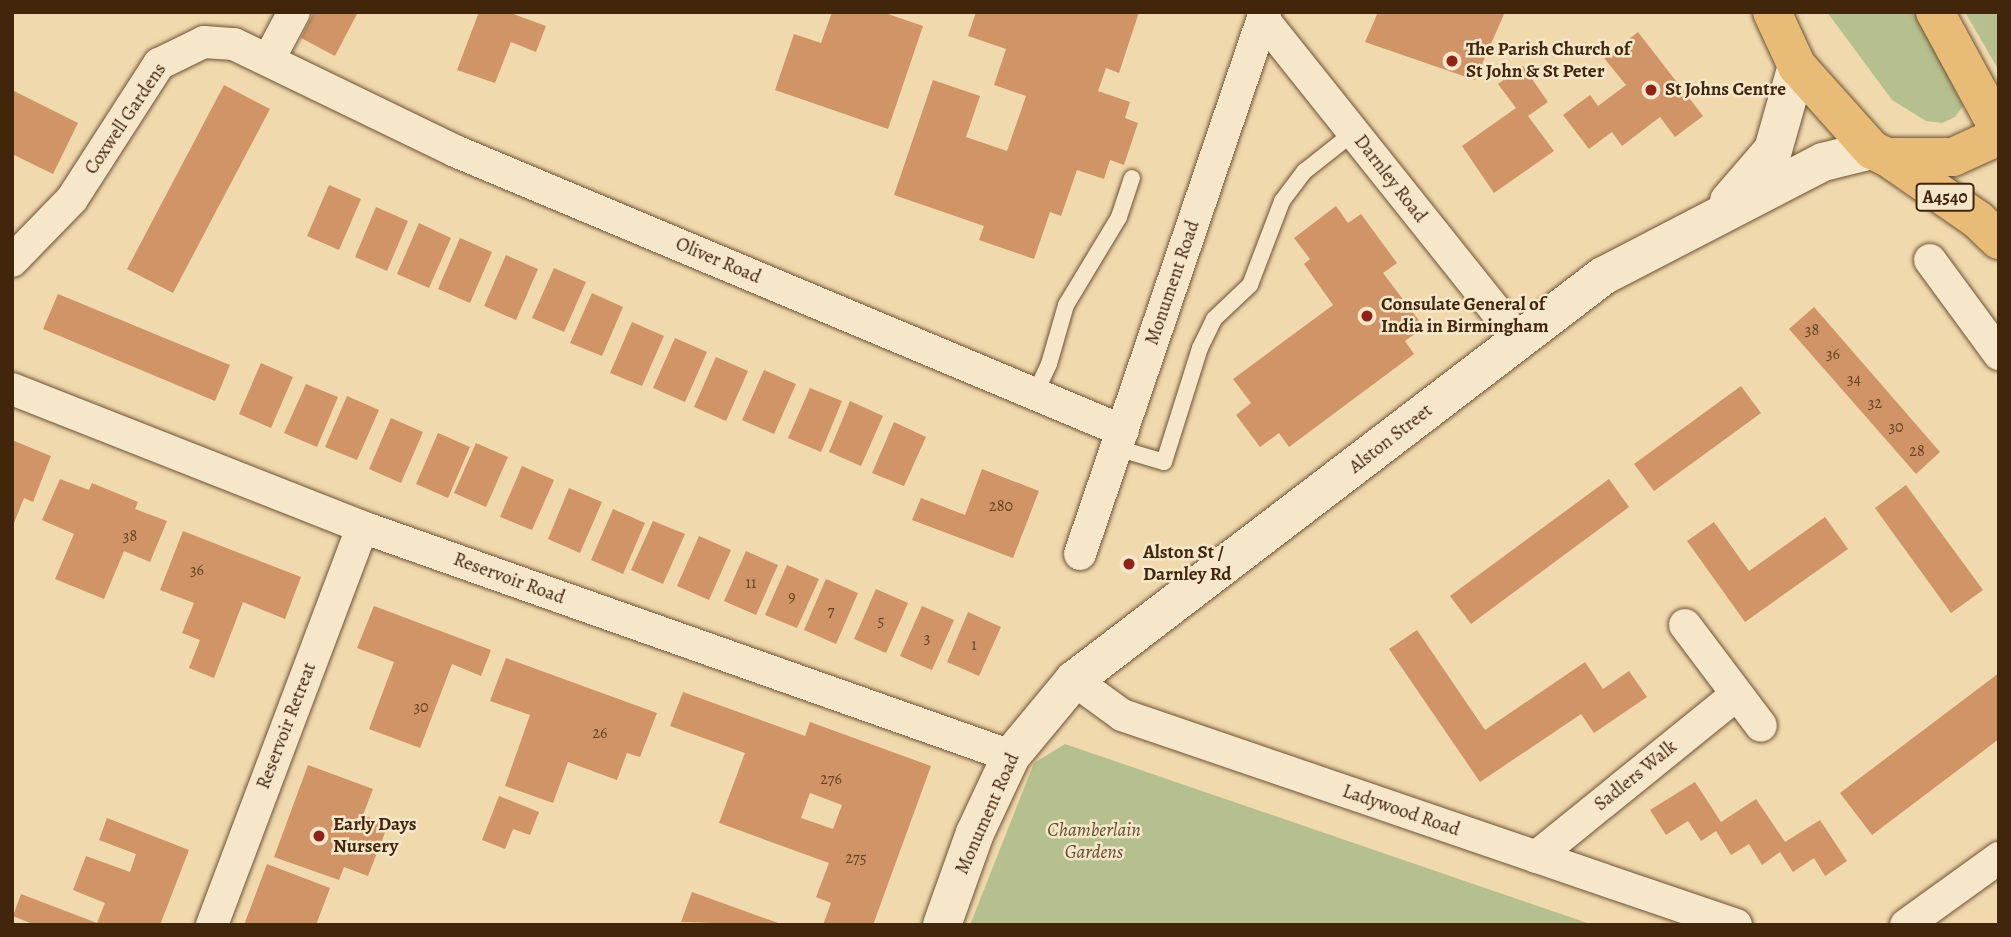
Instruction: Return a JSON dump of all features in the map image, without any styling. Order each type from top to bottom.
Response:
[{"type":"highway","points":[[1772,12],[1797,66],[1879,154],[1953,157],[1999,136]]},
{"type":"highway","points":[[1935,12],[1999,130]]},
{"type":"highway","name":"A4540","points":[[1879,154],[1978,219],[1999,240]]},
{"type":"main road","name":"Alston Street","points":[[1719,214],[1773,150],[1797,66]]},
{"type":"main road","name":"Alston Street","points":[[1074,680],[1518,338],[1603,276],[1823,162],[1879,154]]},
{"type":"main road","name":"Monument Road","points":[[942,925],[975,833],[1011,756],[1074,680]]},
{"type":"street","points":[[270,59],[294,12]]},
{"type":"street","name":"Darnley Road","points":[[1264,15],[1353,133],[1518,338]]},
{"type":"street","name":"Monument Road","points":[[1080,554],[1264,15]]},
{"type":"street","name":"Coxwell Gardens","points":[[12,261],[72,199],[159,64],[204,42],[234,44],[270,59],[315,86]]},
{"type":"street","name":"Oliver Road","points":[[315,86],[455,151],[1035,394],[1120,439]]},
{"type":"street","points":[[1930,260],[1999,354]]},
{"type":"street","name":"Reservoir Road","points":[[12,389],[362,527],[1011,756]]},
{"type":"street","name":"Reservoir Retreat","points":[[212,925],[362,527]]},
{"type":"street","points":[[1685,625],[1761,726]]},
{"type":"street","name":"Ladywood Road","points":[[1074,680],[1122,715],[1736,925]]},
{"type":"street","name":"Sadlers Walk","points":[[1536,858],[1736,695]]},
{"type":"street","points":[[1906,925],[1999,858]]},
{"type":"lane","points":[[1120,439],[1164,462],[1200,348],[1214,319],[1250,285],[1282,201],[1305,171],[1353,133]]},
{"type":"lane","points":[[1035,394],[1049,364],[1066,305],[1119,217],[1132,178]]},
{"type":"green space","points":[[1827,12],[1917,12],[1963,106],[1955,117],[1942,123],[1926,121],[1892,100]]},
{"type":"green space","points":[[1965,12],[1999,12],[1999,70],[1998,69]]},
{"type":"green space","name":"Chamberlain Gardens","points":[[1065,744],[1593,925],[970,925],[1034,763]]},
{"type":"building","points":[[314,12],[358,12],[335,56],[301,38]]},
{"type":"building","points":[[479,12],[508,12],[546,26],[536,52],[511,42],[495,83],[457,70]]},
{"type":"building","points":[[832,12],[882,12],[923,26],[888,129],[775,90],[794,34],[821,43]]},
{"type":"building","points":[[976,12],[1139,12],[1119,73],[1106,68],[1098,91],[1130,102],[1125,118],[1138,123],[1124,165],[1110,160],[1104,179],[1077,170],[1061,216],[1050,212],[1034,259],[979,240],[984,226],[894,195],[933,80],[980,96],[966,137],[1007,151],[1026,96],[994,85],[1006,49],[968,36]]},
{"type":"building","name":"The Parish Church of St John & St Peter","points":[[1378,12],[1505,12],[1475,80],[1365,42]]},
{"type":"building","name":"St Johns Centre","points":[[1638,32],[1703,116],[1675,137],[1660,117],[1622,146],[1612,132],[1589,149],[1563,115],[1590,95],[1598,106],[1626,85],[1604,58]]},
{"type":"building","points":[[1523,66],[1548,102],[1528,116],[1554,151],[1494,193],[1462,146],[1516,108],[1498,84]]},
{"type":"building","points":[[224,85],[270,109],[173,293],[127,269]]},
{"type":"building","points":[[12,90],[78,123],[53,174],[12,154]]},
{"type":"building","points":[[329,185],[361,199],[339,250],[307,236]]},
{"type":"building","name":"Consulate General of India in Birmingham","points":[[1336,206],[1348,223],[1361,214],[1397,263],[1383,273],[1424,327],[1405,341],[1414,354],[1289,447],[1279,433],[1260,447],[1236,415],[1251,403],[1233,379],[1333,305],[1304,264],[1310,259],[1294,238]]},
{"type":"building","points":[[376,207],[408,221],[387,271],[355,257]]},
{"type":"building","points":[[419,223],[451,238],[429,288],[397,274]]},
{"type":"building","points":[[460,238],[492,252],[470,303],[438,289]]},
{"type":"building","points":[[506,255],[538,269],[516,320],[484,306]]},
{"type":"building","points":[[554,268],[586,282],[564,332],[532,318]]},
{"type":"building","points":[[592,293],[623,307],[602,356],[570,343]]},
{"type":"building","points":[[58,294],[230,365],[215,401],[43,329]]},
{"type":"building","points":[[1814,307],[1940,452],[1916,474],[1789,329]]},
{"type":"building","points":[[632,322],[664,336],[642,386],[610,373]]},
{"type":"building","points":[[675,338],[707,352],[685,402],[653,388]]},
{"type":"building","points":[[716,357],[748,371],[726,421],[694,407]]},
{"type":"building","points":[[261,363],[293,377],[271,428],[239,414]]},
{"type":"building","points":[[764,370],[796,384],[774,434],[742,420]]},
{"type":"building","points":[[306,384],[338,397],[317,447],[284,433]]},
{"type":"building","points":[[1741,386],[1761,413],[1654,491],[1634,464]]},
{"type":"building","points":[[810,388],[842,401],[821,452],[788,438]]},
{"type":"building","points":[[347,396],[379,410],[357,460],[325,447]]},
{"type":"building","points":[[850,401],[883,416],[861,466],[829,452]]},
{"type":"building","points":[[391,418],[423,432],[401,483],[369,469]]},
{"type":"building","points":[[894,422],[926,437],[904,486],[872,473]]},
{"type":"building","points":[[438,433],[470,447],[448,498],[416,484]]},
{"type":"building","points":[[12,440],[51,456],[33,502],[24,498],[12,528]]},
{"type":"building","points":[[476,443],[508,457],[486,507],[454,493]]},
{"type":"building","points":[[522,466],[554,480],[532,530],[500,517]]},
{"type":"building","points":[[982,469],[1039,491],[1013,558],[912,520],[921,498],[965,515]]},
{"type":"building","points":[[60,479],[89,490],[92,483],[138,502],[135,509],[167,521],[150,562],[124,551],[104,599],[55,579],[74,534],[42,520]]},
{"type":"building","points":[[1609,479],[1629,507],[1471,624],[1450,596]]},
{"type":"building","points":[[1906,485],[1983,590],[1951,613],[1875,508]]},
{"type":"building","points":[[569,488],[602,502],[580,553],[548,539]]},
{"type":"building","points":[[613,509],[645,523],[623,574],[591,560]]},
{"type":"building","points":[[1825,517],[1848,549],[1745,622],[1687,541],[1714,522],[1749,571]]},
{"type":"building","points":[[653,521],[685,534],[663,584],[631,570]]},
{"type":"building","points":[[183,531],[301,577],[285,619],[243,602],[214,678],[189,668],[200,640],[182,633],[194,603],[160,590]]},
{"type":"building","points":[[699,536],[731,550],[709,600],[677,586]]},
{"type":"building","points":[[746,551],[778,565],[756,615],[724,601]]},
{"type":"building","points":[[787,565],[819,579],[797,628],[765,615]]},
{"type":"building","points":[[826,579],[858,593],[836,644],[804,630]]},
{"type":"building","points":[[876,589],[908,603],[886,653],[854,639]]},
{"type":"building","points":[[374,606],[491,650],[481,676],[452,664],[420,748],[369,729],[394,662],[357,648]]},
{"type":"building","points":[[922,606],[954,620],[932,670],[900,656]]},
{"type":"building","points":[[968,612],[1001,627],[979,676],[947,662]]},
{"type":"building","points":[[1417,630],[1485,730],[1585,662],[1603,689],[1629,671],[1647,697],[1594,733],[1581,714],[1480,782],[1389,649]]},
{"type":"building","points":[[506,658],[657,713],[640,757],[627,753],[617,780],[568,762],[553,803],[505,786],[530,715],[490,701]]},
{"type":"building","points":[[1999,673],[1999,739],[1872,835],[1840,793]]},
{"type":"building","points":[[683,692],[805,736],[810,722],[931,766],[873,925],[823,925],[831,903],[816,897],[829,863],[719,823],[745,753],[670,726]],"holes":[[[810,793],[842,805],[833,829],[801,818]]]},
{"type":"building","name":"Early Days Nursery","points":[[308,765],[373,789],[363,815],[388,825],[368,876],[344,867],[339,880],[274,857]]},
{"type":"building","points":[[1695,782],[1721,822],[1756,799],[1785,842],[1820,820],[1847,861],[1825,876],[1814,858],[1793,872],[1780,852],[1762,865],[1749,844],[1731,855],[1716,831],[1701,841],[1688,821],[1666,835],[1650,810]]},
{"type":"building","points":[[499,796],[539,812],[530,835],[513,829],[505,849],[482,840]]},
{"type":"building","points":[[107,818],[189,850],[160,925],[35,925],[13,916],[21,894],[97,923],[105,903],[73,890],[86,856],[130,872],[136,854],[99,840]]},
{"type":"building","points":[[267,864],[330,888],[316,925],[244,925]]},
{"type":"building","points":[[692,892],[781,924],[781,925],[681,922]]},
{"type":"place","name":"The Parish Church of St John & St Peter","points":[[1452,61]]},
{"type":"place","name":"St Johns Centre","points":[[1651,90]]},
{"type":"place","name":"Consulate General of India in Birmingham","points":[[1367,316]]},
{"type":"place","name":"Alston St / Darnley Rd","points":[[1129,564]]},
{"type":"place","name":"Early Days Nursery","points":[[319,836]]}]
